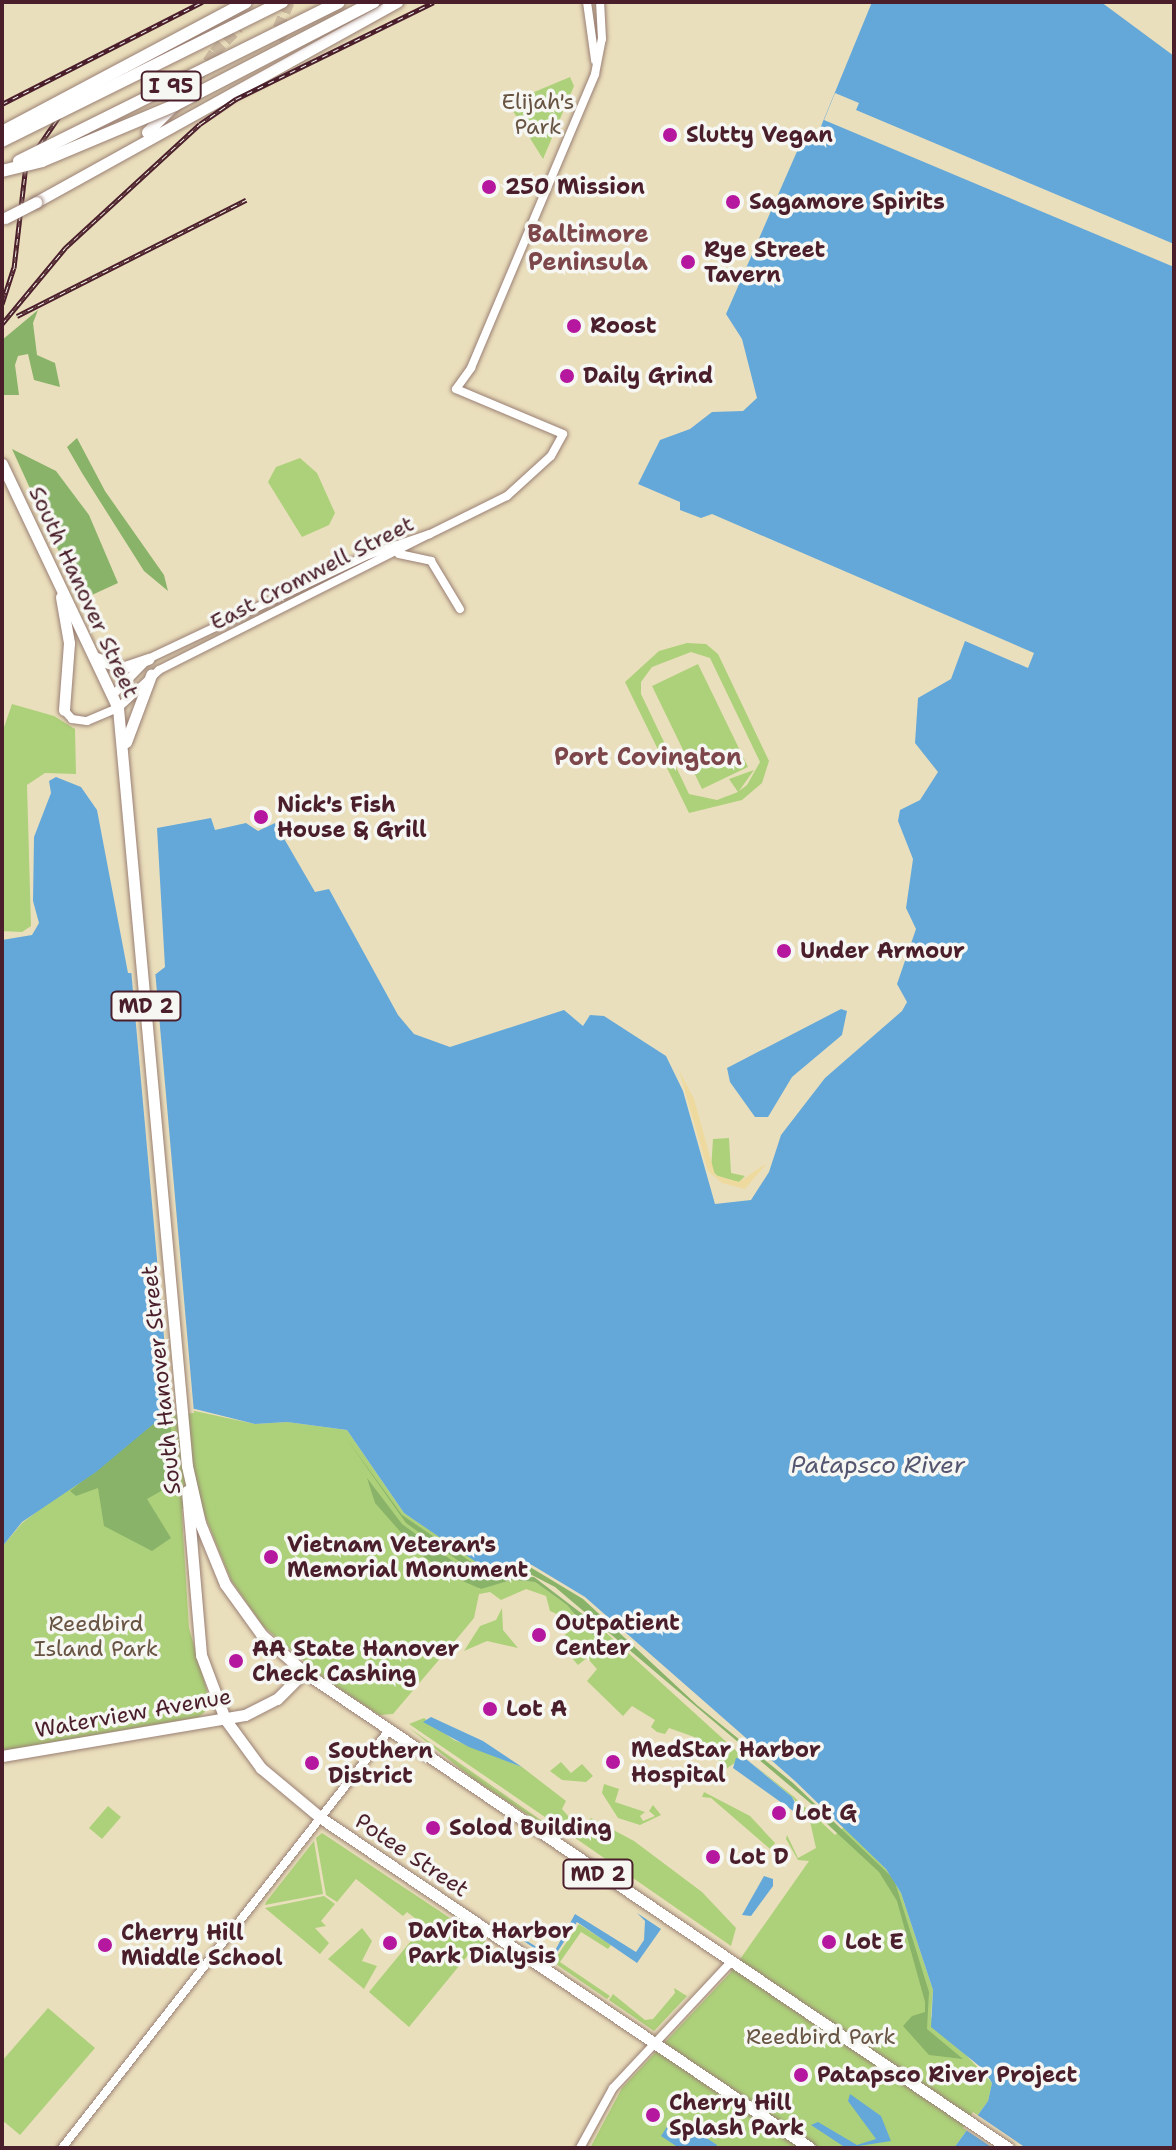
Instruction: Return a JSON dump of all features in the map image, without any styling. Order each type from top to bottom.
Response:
[{"type":"highway","points":[[2,132],[246,2]]},
{"type":"highway","name":"I 95","points":[[2,141],[282,2]]},
{"type":"highway","name":"I 95","points":[[2,170],[339,2]]},
{"type":"highway","points":[[2,170],[42,161],[175,105],[374,2]]},
{"type":"main road","points":[[3,220],[128,148],[397,2]]},
{"type":"main road","points":[[295,48],[328,38]]},
{"type":"main road","points":[[128,148],[166,117],[190,89]]},
{"type":"main road","name":"South Hanover Street","points":[[2,464],[118,708],[187,1466],[200,1523],[225,1584],[261,1634],[304,1672],[730,1963],[1008,2148]]},
{"type":"main road","points":[[55,573],[68,638],[64,710]]},
{"type":"main road","points":[[95,657],[122,668],[148,659]]},
{"type":"main road","points":[[124,751],[151,675]]},
{"type":"main road","name":"Potee Street","points":[[187,1466],[196,1630],[225,1719],[261,1768],[321,1818],[810,2148]]},
{"type":"main road","name":"Waterview Avenue","points":[[2,1756],[225,1719],[277,1699],[304,1672]]},
{"type":"street","points":[[587,2],[595,74]]},
{"type":"street","points":[[430,534],[521,488],[545,464],[563,434],[456,389],[471,368],[595,74],[602,39],[600,2]]},
{"type":"street","name":"East Cromwell Street","points":[[118,708],[151,675],[398,554],[430,534]]},
{"type":"street","name":"East Cromwell Street","points":[[113,695],[148,659],[368,555],[430,534]]},
{"type":"street","points":[[398,554],[431,561],[460,609]]},
{"type":"street","points":[[64,710],[72,719],[87,721],[118,708]]},
{"type":"street","points":[[62,2148],[390,1729]]},
{"type":"street","points":[[580,2148],[603,2102],[730,1963]]},
{"type":"green space","name":"Elijah's Park","points":[[570,77],[574,86],[543,159],[508,103]]},
{"type":"green space","points":[[38,310],[33,323],[37,355],[55,363],[60,387],[34,380],[28,354],[18,356],[15,365],[19,395],[2,395],[2,340]]},
{"type":"green space","points":[[77,438],[105,491],[164,575],[168,591],[144,571],[82,473],[67,447]]},
{"type":"green space","points":[[12,449],[56,471],[89,515],[118,583],[81,600]]},
{"type":"green space","points":[[300,458],[317,473],[335,513],[329,525],[302,537],[268,482],[276,467]]},
{"type":"green space","points":[[687,643],[706,644],[718,654],[769,761],[762,783],[742,800],[689,813],[625,682],[659,651]],"holes":[[[691,652],[710,658],[760,762],[747,785],[739,791],[754,770],[729,779],[738,792],[717,800],[689,794],[641,694],[641,682],[652,667]]]},
{"type":"green space","points":[[698,664],[748,767],[702,789],[652,686]]},
{"type":"green space","points":[[12,704],[54,716],[75,729],[76,774],[45,773],[27,785],[31,926],[22,932],[2,931],[2,733]]},
{"type":"green space","points":[[729,1138],[731,1173],[745,1176],[739,1182],[721,1179],[711,1170],[713,1139]]},
{"type":"green space","name":"Reedbird Island Park","points":[[181,1408],[255,1424],[287,1422],[347,1430],[404,1513],[485,1566],[479,1589],[512,1580],[535,1582],[567,1605],[592,1635],[602,1629],[743,1757],[726,1769],[697,1738],[669,1728],[665,1734],[657,1732],[651,1727],[655,1720],[632,1706],[623,1716],[587,1681],[597,1669],[587,1658],[578,1665],[570,1656],[581,1640],[569,1645],[558,1642],[571,1629],[564,1617],[550,1611],[546,1596],[526,1589],[501,1600],[490,1592],[479,1594],[474,1618],[455,1641],[393,1714],[379,1715],[325,1679],[263,1626],[231,1580],[201,1506],[182,1509],[189,1628],[209,1698],[207,1710],[199,1717],[2,1751],[2,1547],[22,1523],[169,1411]]},
{"type":"green space","points":[[169,1411],[177,1482],[147,1499],[171,1538],[152,1551],[104,1526],[98,1488],[76,1496],[70,1491]]},
{"type":"green space","points":[[346,1438],[402,1515],[477,1566],[530,1567],[583,1599],[697,1705],[793,1783],[894,1879],[929,1992],[927,2029],[963,2059],[929,2055],[903,2026],[912,2016],[925,2012],[925,2002],[897,1901],[879,1872],[824,1821],[822,1813],[555,1587],[526,1572],[478,1575],[406,1523]]},
{"type":"green space","points":[[367,1478],[402,1524],[477,1579],[534,1577],[602,1629],[592,1635],[567,1605],[535,1582],[512,1580],[481,1589],[451,1576],[420,1554],[375,1503]]},
{"type":"green space","points":[[502,1608],[503,1630],[518,1648],[487,1641],[464,1651],[480,1626],[496,1620]]},
{"type":"green space","points":[[424,1718],[454,1740],[522,1767],[566,1801],[562,1809],[569,1817],[561,1828],[409,1724]]},
{"type":"green space","points":[[408,1727],[542,1821],[540,1823],[472,1778]]},
{"type":"green space","points":[[561,1762],[571,1773],[582,1764],[593,1776],[586,1782],[562,1780],[550,1771]]},
{"type":"green space","name":"Reedbird Park","points":[[752,1763],[793,1796],[835,1835],[844,1827],[886,1869],[901,1893],[933,1990],[931,2017],[992,2083],[988,2101],[954,2148],[590,2148],[622,2088],[731,1972],[809,1861],[798,1860],[786,1839],[787,1835],[798,1858],[816,1848],[809,1817],[802,1824],[802,1810],[792,1797]]},
{"type":"green space","points":[[604,1784],[619,1789],[615,1802],[645,1812],[640,1816],[643,1821],[655,1816],[649,1811],[653,1805],[661,1815],[640,1825],[618,1818],[602,1793]]},
{"type":"green space","points":[[704,1792],[750,1816],[775,1843],[770,1849],[711,1798],[702,1797]]},
{"type":"green space","points":[[108,1806],[121,1817],[102,1839],[89,1828]]},
{"type":"green space","points":[[591,1818],[634,1841],[702,1892],[736,1928],[731,1946],[568,1833],[578,1819],[586,1825]]},
{"type":"green space","points":[[322,1833],[492,1946],[473,1949],[409,2027],[369,1992],[424,1925],[407,1912],[403,1916],[356,1879],[337,1902],[326,1895],[316,1838]]},
{"type":"green space","points":[[314,1841],[323,1894],[265,1905],[266,1902]]},
{"type":"green space","points":[[324,1896],[335,1904],[321,1921],[326,1926],[315,1928],[329,1943],[320,1954],[265,1908]]},
{"type":"green space","points":[[579,1924],[611,1945],[608,1949],[581,1932],[560,1962],[610,1996],[607,1999],[553,1962]]},
{"type":"green space","points":[[362,1928],[372,1941],[362,1961],[377,1966],[364,1989],[328,1959]]},
{"type":"green space","points":[[674,1988],[687,1996],[654,2031],[609,2000],[613,1994],[645,2020],[653,2019],[675,1993]]},
{"type":"green space","points":[[48,2008],[95,2048],[20,2135],[2,2120],[2,2061]]},
{"type":"sand","points":[[679,1070],[694,1099],[715,1175],[739,1182],[767,1163],[745,1189],[722,1183],[708,1171]]},
{"type":"water","name":"Patapsco River","points":[[872,2],[1101,2],[1174,56],[1174,2148],[954,2148],[988,2101],[992,2083],[983,2069],[931,2027],[933,1990],[901,1893],[886,1869],[795,1781],[585,1597],[532,1565],[479,1564],[404,1513],[347,1430],[287,1422],[255,1424],[195,1409],[169,1411],[96,1472],[22,1522],[2,1547],[2,940],[32,935],[39,923],[33,901],[34,837],[51,793],[49,781],[56,777],[81,787],[97,810],[128,973],[156,974],[165,967],[157,828],[211,818],[215,830],[246,823],[258,831],[275,823],[315,892],[329,889],[398,1015],[414,1034],[450,1047],[564,1010],[583,1026],[590,1015],[604,1016],[666,1056],[683,1091],[715,1204],[751,1200],[769,1172],[781,1135],[825,1078],[902,1011],[907,1002],[897,984],[916,929],[906,908],[913,859],[898,821],[900,810],[920,800],[938,772],[915,743],[918,698],[951,679],[965,641],[1028,668],[1034,653],[712,514],[701,518],[680,510],[680,502],[638,484],[660,440],[690,429],[712,412],[743,411],[757,398],[742,339],[726,314],[805,133],[817,136]]},
{"type":"water","points":[[841,1009],[847,1011],[842,1035],[792,1077],[768,1117],[755,1117],[730,1082],[727,1068]]},
{"type":"water","points":[[431,1717],[483,1741],[522,1767],[469,1747],[423,1722]]},
{"type":"water","points":[[736,1758],[746,1759],[792,1797],[803,1818],[733,1768]]},
{"type":"water","points":[[764,1876],[773,1879],[773,1886],[751,1916],[742,1915]]},
{"type":"water","points":[[637,1913],[661,1929],[637,1963],[577,1922],[552,1960],[500,1925],[552,1956],[575,1914],[636,1952],[644,1940],[645,1921]]},
{"type":"water","points":[[850,2094],[881,2116],[891,2141],[846,2148],[811,2125],[818,2122],[857,2145],[876,2139],[848,2101]]},
{"type":"water","points":[[674,2116],[717,2145],[715,2148],[679,2148],[661,2136]]},
{"type":"pier","points":[[835,93],[859,103],[856,110],[1174,244],[1174,267],[824,120]]},
{"type":"pier","points":[[131,969],[155,970],[194,1413],[171,1415]]},
{"type":"pier","points":[[973,2112],[1026,2148],[993,2148],[963,2128]]},
{"type":"tunnel","points":[[289,2],[277,30],[295,48]]},
{"type":"tunnel","points":[[190,89],[214,52],[239,27]]},
{"type":"railway","points":[[2,104],[202,2]]},
{"type":"railway","points":[[2,324],[65,248],[200,124],[236,99],[434,2]]},
{"type":"railway","points":[[2,304],[14,268],[26,165],[67,105],[121,65]]},
{"type":"railway","points":[[17,316],[246,200]]},
{"type":"place","name":"Slutty Vegan","points":[[670,135]]},
{"type":"place","name":"250 Mission","points":[[489,187]]},
{"type":"place","name":"Sagamore Spirits","points":[[733,202]]},
{"type":"place","name":"Rye Street Tavern","points":[[688,262]]},
{"type":"place","name":"Roost","points":[[574,326]]},
{"type":"place","name":"Daily Grind","points":[[567,376]]},
{"type":"place","name":"Nick's Fish House & Grill","points":[[261,817]]},
{"type":"place","name":"Under Armour","points":[[784,951]]},
{"type":"place","name":"Vietnam Veteran's Memorial Monument","points":[[271,1557]]},
{"type":"place","name":"Outpatient Center","points":[[539,1635]]},
{"type":"place","name":"AA State Hanover Check Cashing","points":[[236,1661]]},
{"type":"place","name":"Lot A","points":[[490,1709]]},
{"type":"place","name":"MedStar Harbor Hospital","points":[[613,1762]]},
{"type":"place","name":"Southern District","points":[[312,1763]]},
{"type":"place","name":"Lot G","points":[[779,1813]]},
{"type":"place","name":"Solod Building","points":[[433,1828]]},
{"type":"place","name":"Lot D","points":[[713,1857]]},
{"type":"place","name":"Lot E","points":[[829,1942]]},
{"type":"place","name":"DaVita Harbor Park Dialysis","points":[[390,1943]]},
{"type":"place","name":"Cherry Hill Middle School","points":[[105,1945]]},
{"type":"place","name":"Patapsco River Project","points":[[801,2075]]},
{"type":"place","name":"Cherry Hill Splash Park","points":[[653,2115]]},
{"type":"district","name":"Baltimore Peninsula","points":[[588,249]]},
{"type":"district","name":"Port Covington","points":[[648,758]]}]
